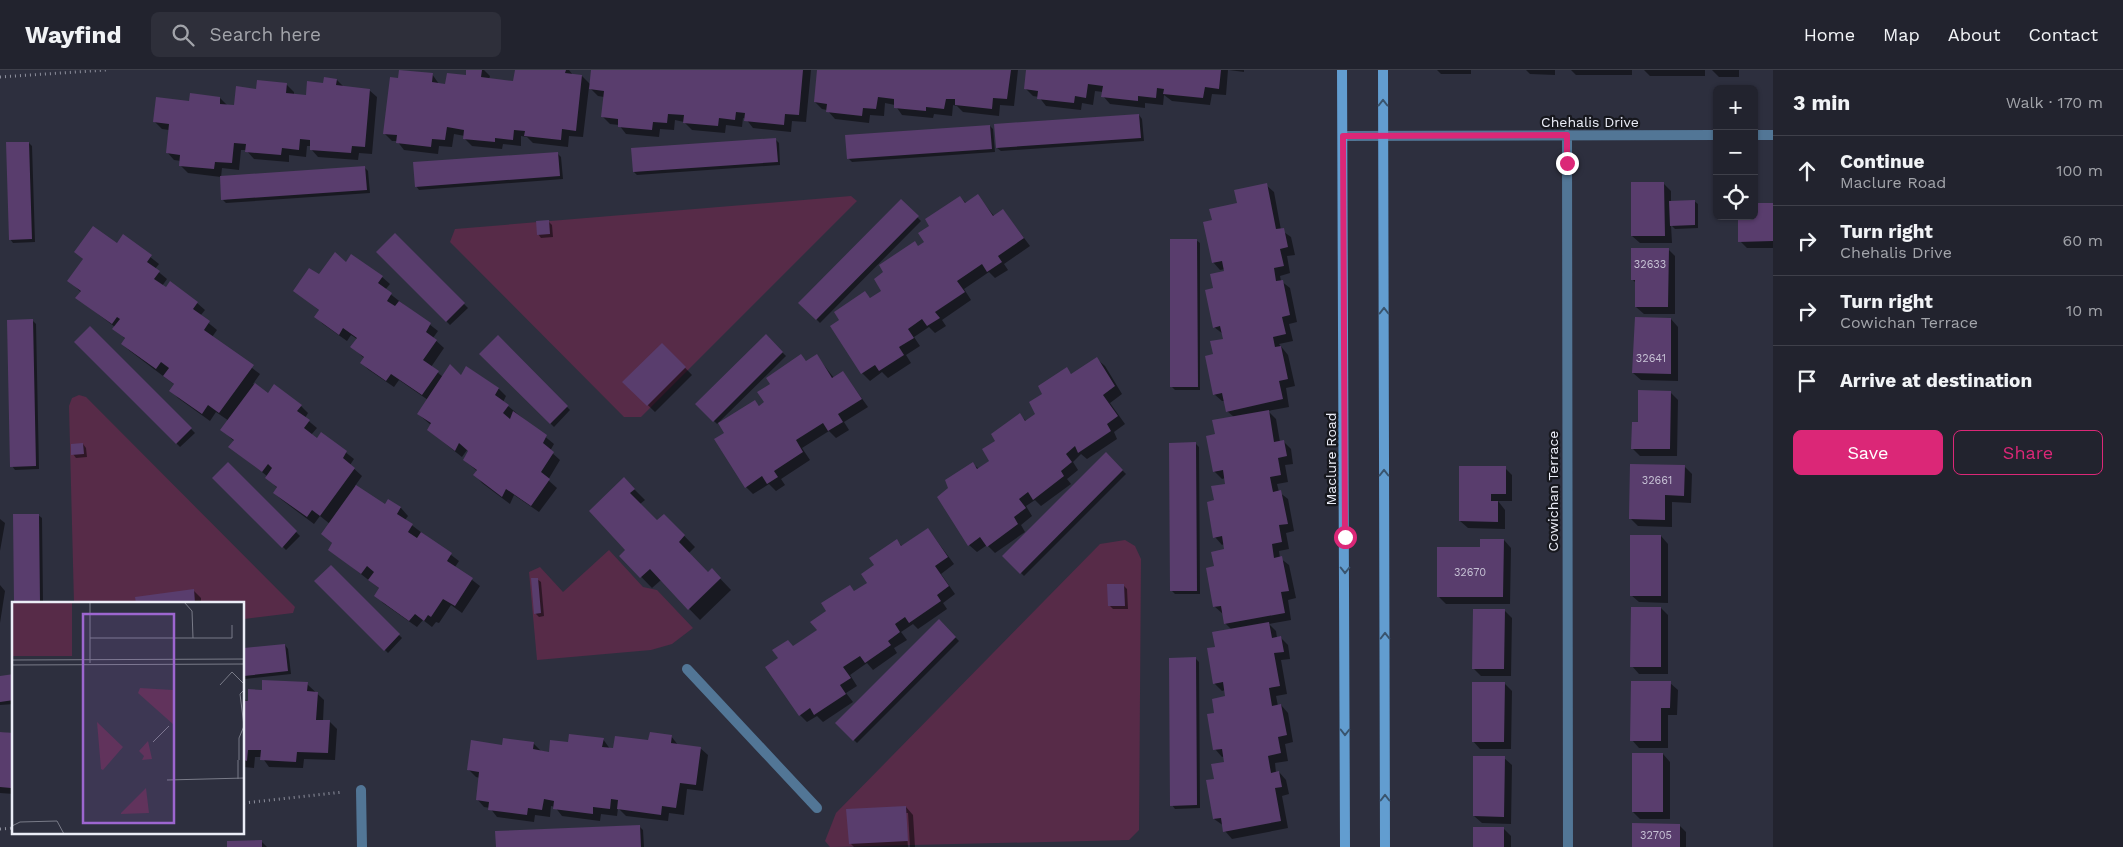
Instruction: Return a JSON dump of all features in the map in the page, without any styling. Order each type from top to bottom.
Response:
[{"type":"main road","name":"Maclure Road","points":[[1342,70],[1344,847]]},
{"type":"main road","points":[[1383,70],[1385,847]]},
{"type":"street","name":"Cowichan Terrace","points":[[1567,135],[1568,847]]},
{"type":"street","name":"Chehalis Drive","points":[[1343,136],[1713,135]]},
{"type":"street","points":[[1758,135],[1773,135]]},
{"type":"street","points":[[688,669],[817,808]]},
{"type":"street","points":[[362,790],[362,847]]},
{"type":"path","points":[[0,77],[106,70]]},
{"type":"path","points":[[245,803],[362,790]]},
{"type":"shaded area","points":[[851,196],[857,201],[641,417],[624,417],[450,242],[455,229]]},
{"type":"shaded area","points":[[79,395],[86,397],[295,607],[293,613],[245,619],[245,602],[74,602],[69,406],[72,398]]},
{"type":"shaded area","points":[[1125,540],[1135,546],[1141,559],[1139,830],[1129,840],[830,847],[825,841],[836,813],[1100,544]]},
{"type":"shaded area","points":[[609,550],[643,587],[657,590],[693,628],[672,644],[651,650],[537,660],[529,572],[540,567],[563,592]]},
{"type":"building","points":[[399,70],[433,73],[432,82],[445,84],[447,73],[466,75],[466,70],[482,70],[481,77],[513,81],[515,70],[566,70],[565,73],[582,75],[576,131],[562,129],[561,140],[524,136],[525,131],[514,130],[513,140],[495,138],[495,142],[463,139],[464,130],[447,127],[445,140],[432,139],[431,147],[396,143],[397,135],[383,134],[390,77],[398,78]]},
{"type":"building","points":[[591,70],[803,70],[799,115],[785,114],[784,125],[744,121],[745,113],[736,112],[735,120],[719,118],[718,126],[683,123],[684,115],[668,114],[667,123],[653,122],[652,130],[618,127],[618,119],[601,117],[604,91],[589,89]]},
{"type":"building","points":[[817,70],[1011,70],[1007,99],[993,98],[992,109],[955,105],[955,99],[946,99],[944,109],[926,107],[926,111],[894,108],[894,99],[878,97],[876,109],[863,108],[862,116],[826,112],[827,104],[814,102]]},
{"type":"building","points":[[1026,70],[1221,70],[1219,89],[1205,87],[1203,98],[1163,94],[1164,89],[1157,88],[1156,98],[1138,96],[1138,101],[1101,97],[1103,86],[1088,84],[1086,98],[1075,96],[1074,103],[1037,99],[1038,91],[1024,89]]},
{"type":"building","points":[[324,77],[337,79],[336,85],[370,89],[365,147],[352,146],[351,153],[310,150],[310,140],[300,139],[299,150],[282,148],[281,155],[245,152],[246,144],[234,143],[232,163],[215,162],[214,169],[179,166],[180,155],[166,153],[169,124],[153,122],[156,97],[189,101],[190,93],[220,97],[220,104],[234,105],[236,86],[256,89],[257,80],[287,83],[286,93],[306,95],[307,81],[323,83]]},
{"type":"building","points":[[1139,114],[1141,138],[996,148],[994,124]]},
{"type":"building","points":[[990,125],[992,149],[847,159],[845,135]]},
{"type":"building","points":[[776,138],[778,162],[633,172],[631,148]]},
{"type":"building","points":[[6,142],[29,142],[32,239],[9,240]]},
{"type":"building","points":[[558,152],[560,176],[415,187],[413,162]]},
{"type":"building","points":[[365,166],[367,190],[221,200],[220,176]]},
{"type":"building","points":[[1631,182],[1664,182],[1665,236],[1631,236]]},
{"type":"building","points":[[1267,183],[1276,229],[1284,228],[1288,247],[1280,249],[1284,266],[1274,268],[1276,281],[1283,280],[1290,315],[1282,317],[1286,334],[1273,337],[1275,347],[1281,346],[1288,379],[1279,381],[1283,399],[1226,412],[1222,393],[1213,395],[1205,356],[1213,354],[1210,341],[1223,339],[1220,326],[1213,328],[1205,290],[1213,288],[1210,274],[1224,271],[1222,261],[1212,263],[1203,222],[1212,220],[1209,209],[1237,203],[1234,190]]},
{"type":"building","points":[[978,194],[993,216],[1003,209],[1024,238],[998,256],[1002,262],[987,272],[982,264],[957,281],[965,292],[935,312],[940,318],[927,326],[922,319],[908,329],[914,338],[899,347],[904,355],[879,371],[875,365],[861,374],[830,326],[839,320],[834,312],[865,291],[870,298],[881,291],[874,279],[883,272],[879,265],[915,241],[918,246],[924,242],[918,233],[929,226],[925,219],[960,196],[965,203]]},
{"type":"building","points":[[901,199],[919,216],[816,320],[798,303]]},
{"type":"building","points":[[1695,200],[1695,225],[1670,226],[1669,201]]},
{"type":"building","points":[[1758,203],[1773,203],[1773,241],[1738,242],[1738,220],[1758,220]]},
{"type":"building","points":[[549,220],[550,234],[537,235],[536,221]]},
{"type":"building","points":[[93,226],[117,243],[123,234],[152,255],[147,262],[160,271],[154,279],[166,287],[170,281],[198,302],[193,309],[210,321],[204,330],[254,365],[219,413],[208,405],[202,414],[169,391],[174,384],[163,376],[169,368],[161,362],[156,369],[121,344],[125,338],[112,329],[120,319],[117,317],[112,324],[75,298],[81,291],[67,281],[83,259],[74,252]]},
{"type":"building","points":[[395,233],[465,303],[446,322],[376,252]]},
{"type":"building","points":[[1170,239],[1197,239],[1198,387],[1170,387]]},
{"type":"building","points":[[1631,248],[1669,248],[1668,307],[1635,307],[1635,280],[1631,280]]},
{"type":"building","points":[[335,252],[346,262],[351,254],[383,276],[378,283],[392,293],[387,301],[395,306],[399,301],[431,323],[426,332],[437,340],[423,360],[439,371],[422,395],[391,374],[386,381],[360,363],[364,357],[350,347],[357,338],[343,328],[339,335],[314,317],[319,310],[293,291],[309,268],[319,274]]},
{"type":"building","points":[[1635,317],[1671,318],[1671,374],[1632,373]]},
{"type":"building","points":[[33,319],[36,466],[10,467],[7,320]]},
{"type":"building","points":[[90,326],[192,428],[176,444],[74,342]]},
{"type":"building","points":[[766,334],[783,352],[713,422],[695,404]]},
{"type":"building","points":[[498,335],[568,406],[550,424],[479,354]]},
{"type":"building","points":[[662,343],[686,367],[647,406],[622,382]]},
{"type":"building","points":[[801,354],[806,361],[817,354],[832,378],[843,371],[862,399],[838,414],[843,422],[828,431],[823,423],[796,440],[803,452],[774,471],[778,477],[767,484],[762,476],[745,488],[714,439],[724,433],[718,423],[755,400],[759,406],[764,402],[757,392],[770,384],[766,378]]},
{"type":"building","points":[[1097,357],[1115,386],[1103,395],[1118,416],[1107,424],[1111,431],[1078,453],[1075,446],[1066,454],[1072,462],[1061,471],[1064,476],[1033,500],[1028,492],[1019,499],[1026,508],[1014,517],[1018,524],[987,547],[980,537],[968,546],[937,497],[948,488],[945,480],[973,462],[977,469],[989,461],[982,449],[995,441],[991,434],[1020,413],[1025,421],[1035,414],[1029,402],[1042,394],[1038,386],[1067,367],[1071,374]]},
{"type":"building","points":[[450,364],[461,375],[466,366],[499,388],[495,395],[509,405],[503,413],[510,419],[513,411],[547,435],[543,443],[554,452],[541,472],[550,479],[531,506],[506,489],[502,497],[473,475],[477,470],[463,460],[468,451],[459,443],[455,451],[427,430],[431,423],[417,414]]},
{"type":"building","points":[[255,383],[268,393],[274,384],[302,405],[297,411],[310,420],[304,428],[317,438],[321,432],[347,451],[343,458],[355,468],[320,516],[312,510],[307,517],[273,493],[277,487],[265,478],[272,468],[268,464],[262,472],[228,447],[234,440],[220,430]]},
{"type":"building","points":[[1638,390],[1671,391],[1670,449],[1631,449],[1632,422],[1638,422]]},
{"type":"building","points":[[1269,410],[1274,442],[1284,440],[1287,456],[1278,458],[1281,475],[1270,477],[1273,492],[1281,490],[1288,524],[1279,525],[1282,542],[1272,544],[1274,558],[1282,556],[1289,591],[1281,592],[1285,613],[1224,624],[1221,606],[1213,607],[1206,568],[1214,566],[1211,552],[1224,549],[1222,536],[1213,538],[1207,502],[1214,500],[1211,486],[1225,484],[1223,470],[1213,472],[1206,436],[1215,434],[1212,420]]},
{"type":"building","points":[[1196,442],[1197,591],[1170,591],[1169,443]]},
{"type":"building","points":[[83,443],[84,454],[71,455],[71,444]]},
{"type":"building","points":[[1106,452],[1123,470],[1020,574],[1002,556]]},
{"type":"building","points":[[228,462],[297,531],[282,548],[212,478]]},
{"type":"building","points":[[1630,464],[1685,465],[1684,496],[1665,495],[1665,520],[1629,519]]},
{"type":"building","points":[[1459,466],[1506,466],[1506,494],[1491,494],[1491,501],[1498,501],[1498,522],[1459,521]]},
{"type":"building","points":[[624,477],[635,489],[630,493],[657,520],[664,514],[685,535],[679,542],[708,572],[712,568],[721,578],[688,610],[650,569],[640,578],[619,556],[625,550],[589,511]]},
{"type":"building","points":[[356,485],[385,504],[388,499],[401,507],[397,514],[413,524],[408,532],[417,538],[421,532],[452,553],[447,561],[473,578],[455,606],[443,599],[431,617],[428,615],[424,621],[415,614],[409,621],[374,596],[379,588],[368,580],[374,572],[367,566],[361,574],[328,550],[332,543],[321,534]]},
{"type":"building","points":[[13,514],[39,514],[40,602],[14,602]]},
{"type":"building","points":[[928,528],[948,557],[935,566],[949,586],[937,595],[941,601],[909,623],[905,617],[895,624],[900,632],[888,641],[891,645],[865,663],[860,656],[843,667],[851,678],[840,685],[846,694],[814,715],[810,708],[799,716],[765,667],[778,658],[772,650],[788,640],[793,646],[817,630],[810,622],[826,611],[821,603],[850,585],[854,591],[867,583],[861,574],[874,565],[869,558],[897,539],[901,546]]},
{"type":"building","points":[[1630,535],[1661,535],[1661,596],[1630,596]]},
{"type":"building","points":[[1480,539],[1504,539],[1503,597],[1437,597],[1437,547],[1480,547]]},
{"type":"building","points":[[331,565],[400,634],[384,651],[314,581]]},
{"type":"building","points":[[531,578],[538,578],[541,613],[534,614]]},
{"type":"building","points":[[1107,584],[1124,584],[1125,606],[1108,606]]},
{"type":"building","points":[[194,589],[195,602],[136,602],[135,597]]},
{"type":"building","points":[[1631,607],[1661,607],[1661,667],[1630,667]]},
{"type":"building","points":[[1473,609],[1505,609],[1504,669],[1472,669]]},
{"type":"building","points":[[939,619],[956,637],[853,741],[835,723]]},
{"type":"building","points":[[1269,622],[1272,638],[1281,636],[1284,652],[1274,653],[1280,686],[1269,688],[1272,706],[1281,704],[1287,735],[1278,737],[1281,753],[1268,756],[1271,773],[1279,771],[1282,787],[1275,788],[1281,821],[1223,832],[1221,818],[1213,819],[1206,780],[1214,779],[1211,764],[1224,762],[1222,749],[1213,750],[1207,714],[1214,713],[1212,699],[1225,696],[1223,682],[1213,684],[1207,648],[1215,647],[1212,632]]},
{"type":"building","points":[[285,644],[288,671],[245,676],[245,648]]},
{"type":"building","points":[[1196,657],[1197,805],[1170,806],[1169,658]]},
{"type":"building","points":[[12,674],[12,700],[0,702],[0,676]]},
{"type":"building","points":[[262,680],[308,682],[307,691],[318,692],[316,720],[330,720],[328,753],[297,752],[296,762],[260,760],[261,750],[248,750],[247,761],[245,760],[245,701],[248,701],[248,689],[262,690]]},
{"type":"building","points":[[1631,681],[1671,681],[1670,708],[1661,708],[1661,741],[1630,741]]},
{"type":"building","points":[[1472,682],[1505,682],[1504,742],[1472,742]]},
{"type":"building","points":[[0,732],[12,733],[11,788],[0,787]]},
{"type":"building","points":[[650,732],[672,735],[671,743],[701,747],[696,785],[680,783],[676,808],[662,806],[661,815],[617,809],[618,800],[611,799],[610,809],[593,807],[593,814],[553,809],[554,801],[544,799],[542,810],[528,808],[527,815],[488,810],[489,802],[476,800],[479,772],[467,770],[471,740],[502,745],[503,738],[534,742],[533,749],[549,752],[550,740],[568,742],[569,734],[604,738],[602,747],[613,748],[615,736],[648,740]]},
{"type":"building","points":[[1632,753],[1663,753],[1663,812],[1632,812]]},
{"type":"building","points":[[1473,756],[1505,756],[1504,817],[1473,816]]},
{"type":"building","points":[[906,806],[908,841],[849,844],[846,809]]},
{"type":"building","points":[[1632,823],[1680,824],[1680,847],[1632,847]]},
{"type":"building","points":[[640,825],[641,847],[496,847],[495,831]]},
{"type":"building","points":[[1473,827],[1504,827],[1504,847],[1473,847]]},
{"type":"building","points":[[262,840],[262,847],[227,847],[227,841]]},
{"type":"route","points":[[1345,537],[1343,136],[1567,135],[1567,163]]}]
